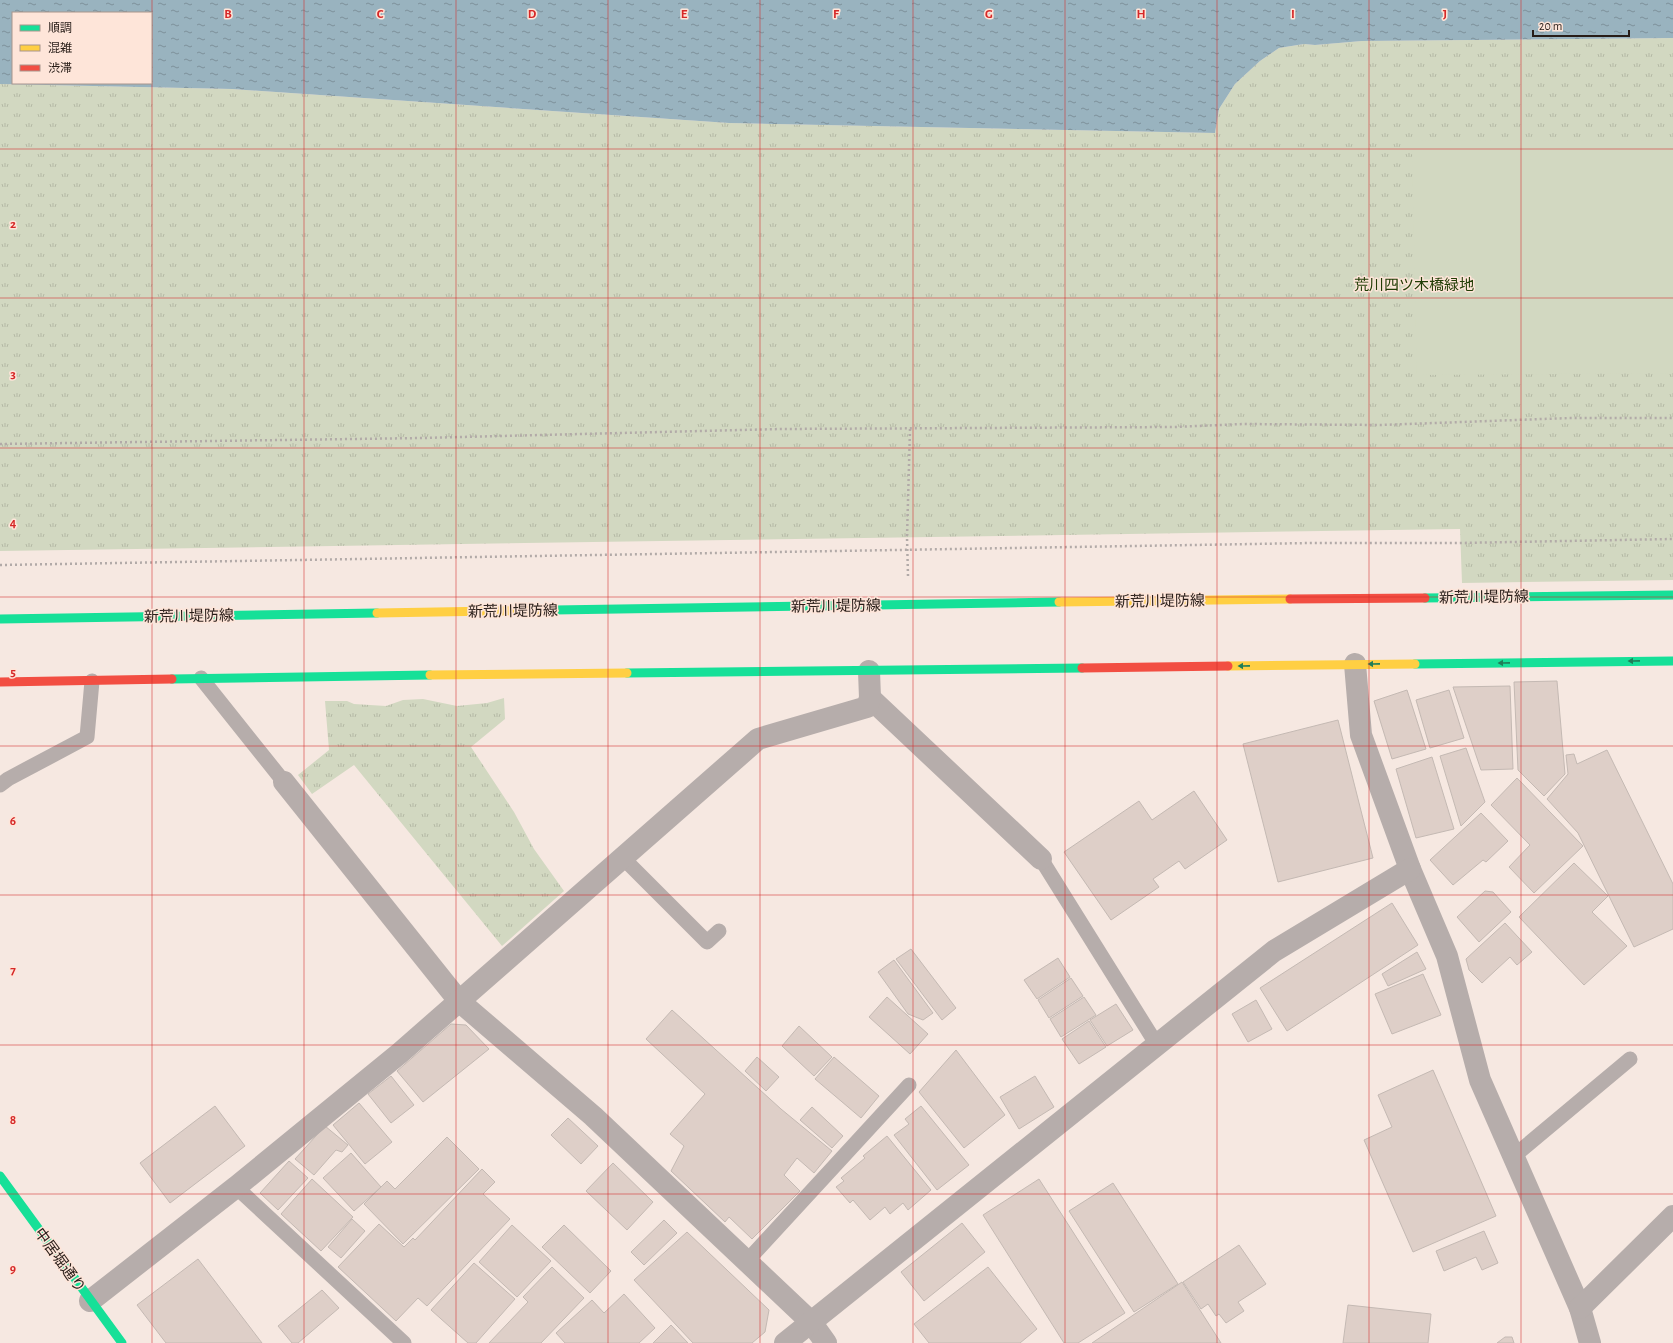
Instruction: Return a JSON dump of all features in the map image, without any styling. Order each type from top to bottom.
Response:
[{"type":"main road","name":"新荒川堤防線","points":[[0,619],[1066,602],[1673,595]]},
{"type":"main road","points":[[0,682],[201,678],[1673,661]]},
{"type":"main road","name":"中居堀通り","points":[[0,1176],[122,1343]]},
{"type":"street","points":[[1356,664],[1361,735],[1410,869],[1447,956],[1480,1080],[1580,1308],[1590,1343]]},
{"type":"street","points":[[90,1301],[236,1187],[400,1053],[758,739],[867,707],[870,698],[869,671]]},
{"type":"street","points":[[870,698],[1041,858]]},
{"type":"street","points":[[284,782],[459,1001],[593,1116],[811,1322],[826,1343]]},
{"type":"street","points":[[785,1343],[1274,951],[1410,869]]},
{"type":"street","points":[[1580,1308],[1673,1216]]},
{"type":"lane","points":[[201,678],[284,782]]},
{"type":"lane","points":[[0,785],[20,772],[87,737],[92,680]]},
{"type":"lane","points":[[623,858],[707,942],[719,931]]},
{"type":"lane","points":[[1041,858],[1158,1045]]},
{"type":"lane","points":[[1514,1156],[1630,1059]]},
{"type":"lane","points":[[747,1261],[909,1085]]},
{"type":"lane","points":[[236,1187],[404,1343]]},
{"type":"path","points":[[0,444],[407,438],[780,429],[1174,427],[1243,424],[1381,425],[1570,418],[1673,418]]},
{"type":"path","points":[[908,566],[910,429]]},
{"type":"path","points":[[0,565],[908,551],[1304,543],[1459,543],[1673,539]]},
{"type":"green space","name":"荒川四ツ木橋緑地","points":[[1673,38],[1673,580],[1462,583],[1460,529],[0,551],[0,84],[232,89],[729,123],[1215,133],[1219,109],[1235,84],[1260,61],[1279,48],[1304,44],[1315,45],[1362,41]]},
{"type":"green space","points":[[1673,140],[1673,373],[1417,375],[1412,141]]},
{"type":"green space","points":[[504,698],[505,719],[471,747],[514,812],[534,849],[564,891],[502,946],[354,765],[312,794],[298,775],[329,750],[325,701],[347,701],[354,704],[386,706],[403,700],[423,699],[457,706],[487,703]]},
{"type":"water","points":[[0,0],[1673,0],[1673,38],[1362,41],[1315,45],[1304,44],[1279,48],[1260,61],[1235,84],[1219,109],[1215,133],[729,123],[232,89],[0,84]]},
{"type":"building","points":[[1557,681],[1565,774],[1544,796],[1518,770],[1514,682]]},
{"type":"building","points":[[1510,686],[1513,769],[1481,770],[1453,687]]},
{"type":"building","points":[[1407,690],[1426,749],[1392,759],[1374,701]]},
{"type":"building","points":[[1449,690],[1464,738],[1430,748],[1416,700]]},
{"type":"building","points":[[1338,720],[1373,858],[1278,882],[1243,744]]},
{"type":"building","points":[[1466,748],[1485,802],[1461,826],[1440,756]]},
{"type":"building","points":[[1607,750],[1673,884],[1673,929],[1634,947],[1578,833],[1547,799],[1568,774],[1566,755],[1574,754],[1577,764]]},
{"type":"building","points":[[1432,757],[1454,829],[1416,838],[1396,769]]},
{"type":"building","points":[[1517,778],[1583,846],[1534,893],[1509,867],[1530,845],[1491,805]]},
{"type":"building","points":[[1194,791],[1227,840],[1185,869],[1179,861],[1153,879],[1159,887],[1111,920],[1064,852],[1139,801],[1152,820]]},
{"type":"building","points":[[1481,813],[1508,841],[1486,862],[1483,860],[1453,885],[1430,860]]},
{"type":"building","points":[[1574,863],[1608,896],[1592,912],[1627,946],[1584,985],[1519,917]]},
{"type":"building","points":[[1485,891],[1493,892],[1511,912],[1479,942],[1457,917]]},
{"type":"building","points":[[1392,903],[1418,945],[1287,1031],[1260,988]]},
{"type":"building","points":[[1505,923],[1532,952],[1517,965],[1510,957],[1482,983],[1469,970],[1466,959]]},
{"type":"building","points":[[911,949],[956,1008],[942,1020],[896,959]]},
{"type":"building","points":[[1417,952],[1426,969],[1388,986],[1382,974]]},
{"type":"building","points":[[1058,958],[1070,977],[1037,999],[1024,980]]},
{"type":"building","points":[[894,960],[933,1013],[923,1020],[908,1014],[878,972]]},
{"type":"building","points":[[1423,974],[1441,1015],[1392,1034],[1375,994]]},
{"type":"building","points":[[1071,978],[1083,996],[1049,1018],[1038,1000]]},
{"type":"building","points":[[887,997],[928,1034],[910,1054],[869,1017]]},
{"type":"building","points":[[1084,997],[1096,1015],[1061,1037],[1050,1019]]},
{"type":"building","points":[[1256,1000],[1272,1029],[1248,1042],[1232,1014]]},
{"type":"building","points":[[1116,1004],[1133,1030],[1107,1046],[1090,1020]]},
{"type":"building","points":[[672,1010],[781,1109],[832,1151],[814,1173],[797,1158],[784,1175],[800,1191],[752,1239],[729,1217],[725,1222],[671,1171],[684,1146],[670,1134],[705,1094],[646,1039]]},
{"type":"building","points":[[1089,1021],[1106,1047],[1079,1064],[1062,1039]]},
{"type":"building","points":[[451,1024],[466,1025],[489,1049],[423,1102],[397,1071]]},
{"type":"building","points":[[799,1026],[832,1057],[814,1076],[782,1046]]},
{"type":"building","points":[[956,1050],[1005,1115],[964,1148],[919,1092]]},
{"type":"building","points":[[757,1057],[779,1077],[766,1091],[745,1071]]},
{"type":"building","points":[[834,1057],[879,1096],[861,1118],[815,1079]]},
{"type":"building","points":[[1433,1070],[1496,1216],[1413,1252],[1364,1140],[1392,1127],[1378,1095]]},
{"type":"building","points":[[391,1076],[414,1105],[391,1123],[368,1094]]},
{"type":"building","points":[[1035,1076],[1054,1107],[1019,1129],[1000,1097]]},
{"type":"building","points":[[359,1103],[392,1142],[365,1164],[333,1125]]},
{"type":"building","points":[[215,1106],[245,1146],[170,1203],[140,1163]]},
{"type":"building","points":[[921,1106],[969,1165],[937,1190],[894,1135],[909,1124],[905,1119]]},
{"type":"building","points":[[812,1107],[843,1136],[832,1148],[800,1120]]},
{"type":"building","points":[[568,1118],[598,1146],[581,1164],[551,1135]]},
{"type":"building","points":[[325,1126],[348,1145],[342,1152],[336,1150],[314,1175],[295,1159]]},
{"type":"building","points":[[887,1136],[931,1190],[908,1210],[903,1203],[890,1214],[885,1207],[870,1220],[853,1200],[850,1203],[836,1187],[844,1181],[841,1178],[865,1158],[863,1156]]},
{"type":"building","points":[[447,1137],[479,1169],[403,1244],[364,1204],[387,1181],[395,1189]]},
{"type":"building","points":[[351,1153],[381,1187],[354,1211],[323,1178]]},
{"type":"building","points":[[289,1161],[308,1178],[278,1210],[260,1193]]},
{"type":"building","points":[[613,1163],[653,1202],[627,1230],[586,1191]]},
{"type":"building","points":[[482,1169],[495,1182],[483,1194],[510,1219],[427,1306],[418,1298],[396,1321],[338,1267],[379,1224],[404,1247],[413,1238],[415,1240]]},
{"type":"building","points":[[312,1179],[353,1217],[321,1251],[281,1214]]},
{"type":"building","points":[[1039,1179],[1125,1313],[1078,1343],[1064,1343],[983,1215]]},
{"type":"building","points":[[1113,1183],[1178,1284],[1134,1312],[1069,1211]]},
{"type":"building","points":[[352,1219],[365,1231],[341,1258],[328,1247]]},
{"type":"building","points":[[664,1220],[677,1233],[644,1265],[631,1252]]},
{"type":"building","points":[[962,1223],[985,1252],[924,1301],[901,1272]]},
{"type":"building","points":[[512,1225],[551,1261],[517,1297],[479,1262]]},
{"type":"building","points":[[564,1225],[611,1271],[590,1293],[542,1247]]},
{"type":"building","points":[[1484,1231],[1498,1263],[1482,1270],[1476,1257],[1444,1271],[1436,1251]]},
{"type":"building","points":[[687,1232],[769,1310],[765,1332],[752,1343],[693,1343],[634,1280]]},
{"type":"building","points":[[1239,1245],[1266,1284],[1238,1302],[1244,1311],[1226,1323],[1219,1314],[1216,1316],[1208,1304],[1201,1309],[1183,1282]]},
{"type":"building","points":[[198,1259],[262,1343],[166,1343],[137,1305]]},
{"type":"building","points":[[474,1263],[515,1299],[476,1343],[468,1343],[431,1310]]},
{"type":"building","points":[[552,1267],[584,1298],[541,1343],[489,1343],[528,1302],[523,1297]]},
{"type":"building","points":[[988,1267],[1037,1329],[1020,1343],[929,1343],[914,1324]]},
{"type":"building","points":[[1182,1282],[1221,1343],[1092,1343]]},
{"type":"building","points":[[322,1290],[339,1308],[298,1343],[292,1343],[278,1326]]},
{"type":"building","points":[[624,1294],[655,1328],[639,1343],[565,1343],[556,1333],[592,1300],[604,1313]]},
{"type":"building","points":[[1348,1305],[1431,1314],[1428,1343],[1343,1343]]},
{"type":"building","points":[[671,1325],[688,1343],[653,1343]]},
{"type":"building","points":[[1505,1337],[1512,1337],[1514,1343],[1497,1343]]},
{"type":"traffic: fast","points":[[1425,598],[1673,595]]},
{"type":"traffic: fast","points":[[554,610],[1059,602]]},
{"type":"traffic: fast","points":[[0,619],[377,613]]},
{"type":"traffic: fast","points":[[1415,664],[1673,661]]},
{"type":"traffic: fast","points":[[627,673],[1082,668]]},
{"type":"traffic: fast","points":[[172,679],[430,675]]},
{"type":"traffic: fast","points":[[0,1176],[122,1343]]},
{"type":"traffic: slow","points":[[1059,602],[1290,599]]},
{"type":"traffic: slow","points":[[377,613],[554,610]]},
{"type":"traffic: slow","points":[[1228,666],[1415,664]]},
{"type":"traffic: slow","points":[[430,675],[627,673]]},
{"type":"traffic: jam","points":[[1290,599],[1425,598]]},
{"type":"traffic: jam","points":[[1082,668],[1228,666]]},
{"type":"traffic: jam","points":[[0,682],[172,679]]}]
